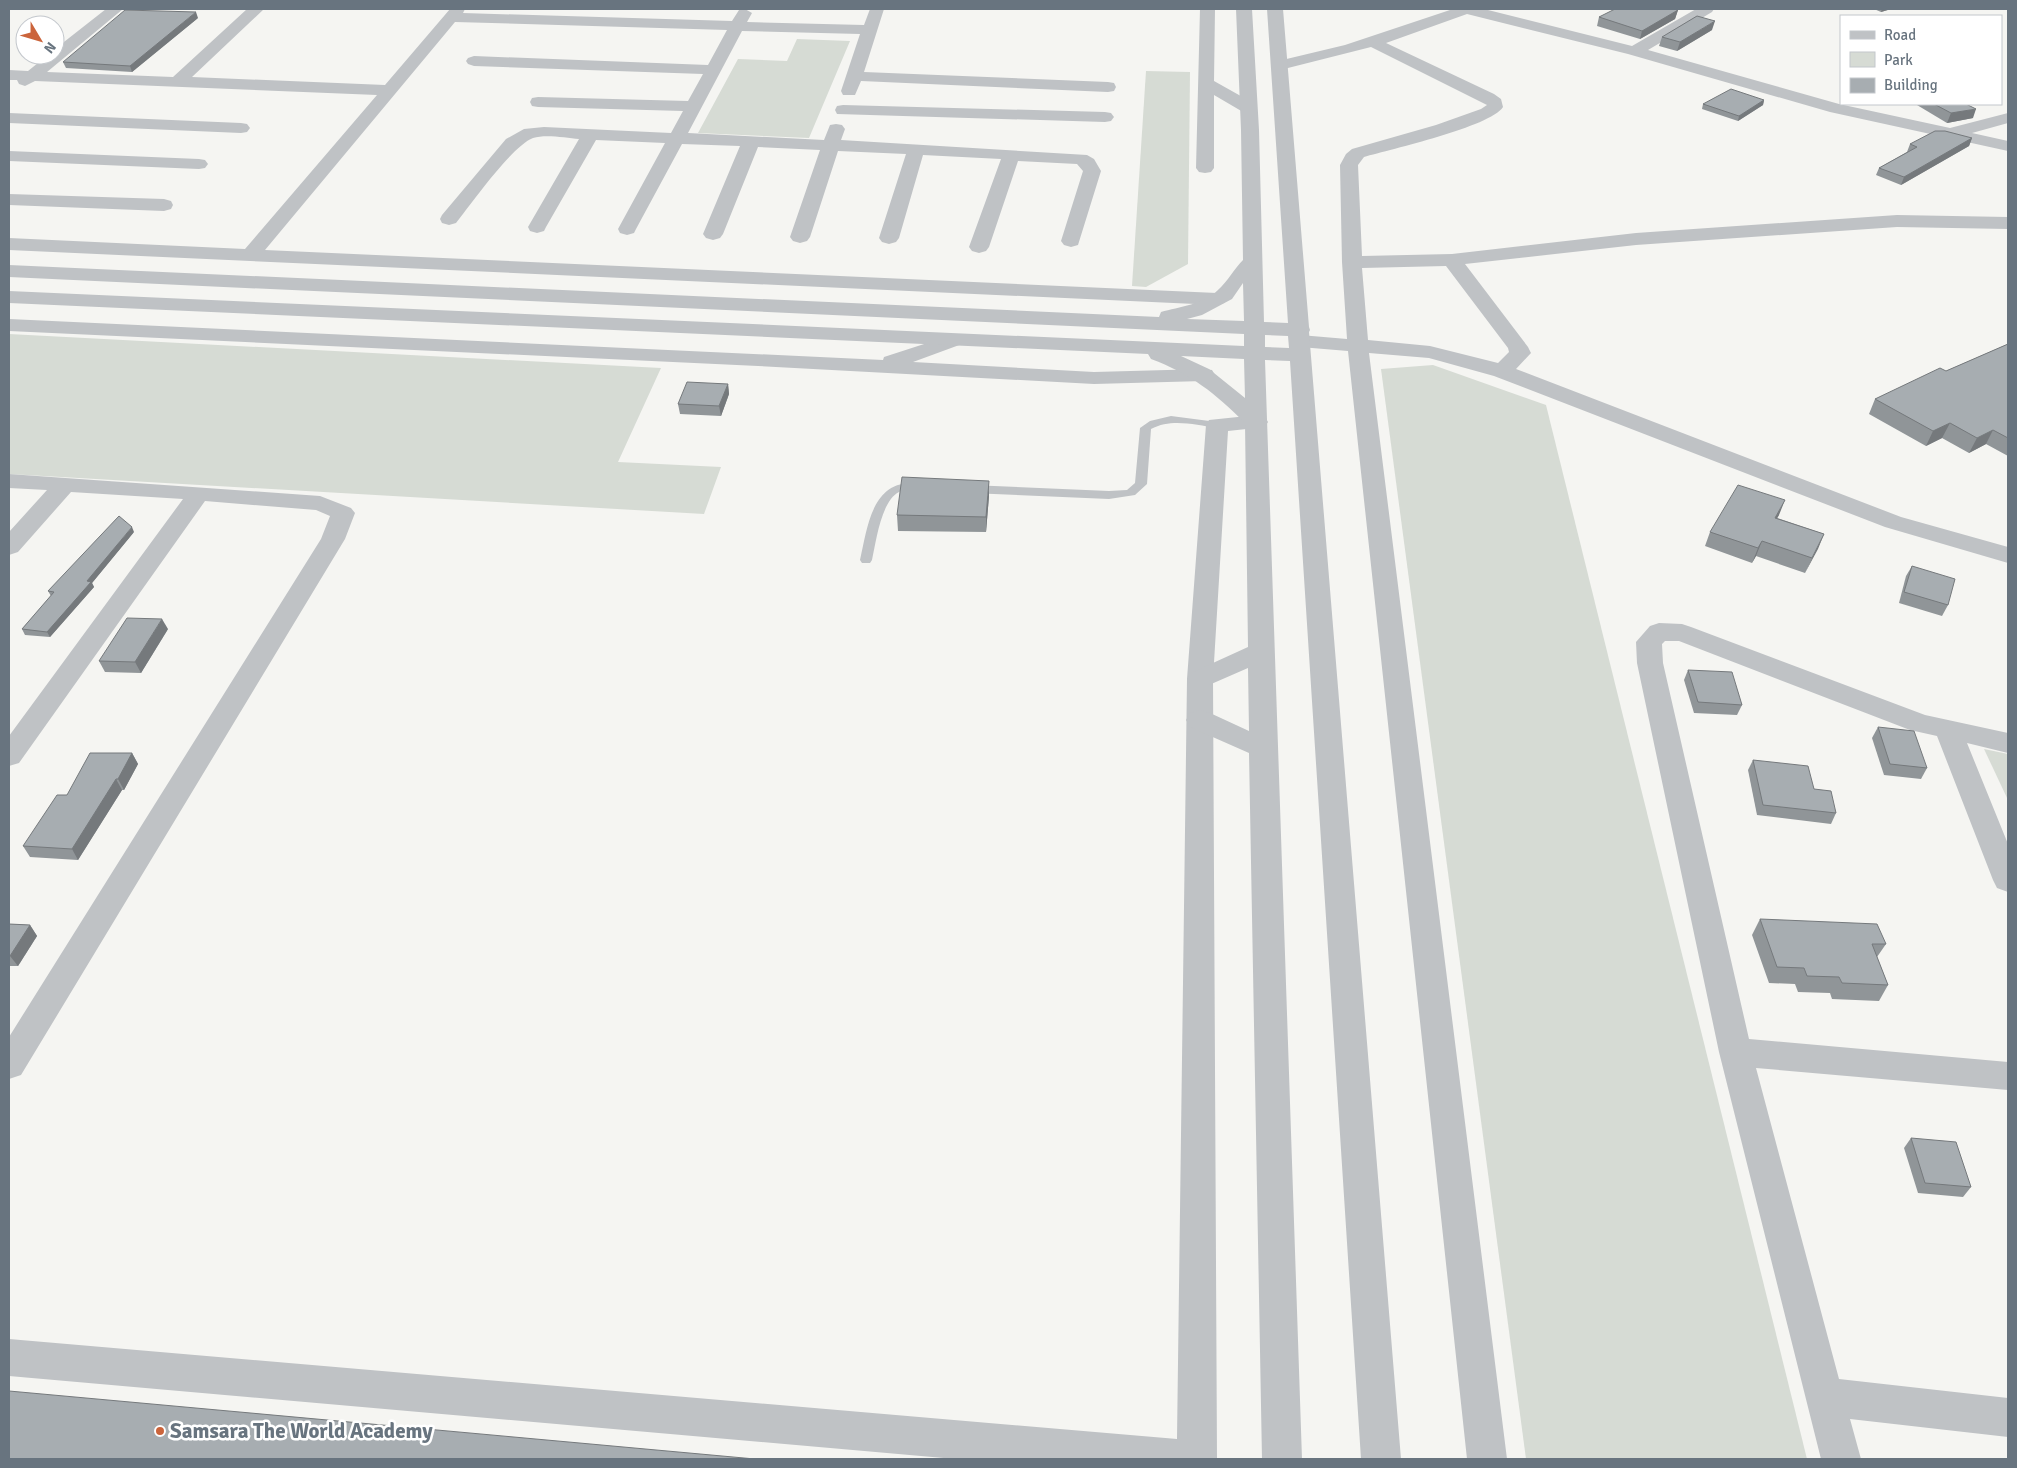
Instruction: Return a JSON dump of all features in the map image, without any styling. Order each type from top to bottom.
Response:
[{"type":"street","points":[[32,76],[115,9]]},
{"type":"street","points":[[177,82],[256,9]]},
{"type":"street","points":[[623,23],[633,9]]},
{"type":"street","points":[[627,229],[746,9]]},
{"type":"street","points":[[800,237],[877,9]]},
{"type":"street","points":[[1205,168],[1207,9]]},
{"type":"street","points":[[1244,9],[1249,108],[1263,746],[1282,1459]]},
{"type":"street","points":[[1275,9],[1381,1459]]},
{"type":"street","points":[[1280,65],[1327,56],[1466,9],[1634,51],[1836,108],[2008,146]]},
{"type":"street","points":[[1634,51],[1707,9]]},
{"type":"street","points":[[251,254],[454,13],[511,14],[623,23],[870,30]]},
{"type":"street","points":[[1372,42],[1495,103],[1495,107],[1488,114],[1366,151],[1352,158],[1349,165],[1352,262],[1358,346],[1487,1459]]},
{"type":"street","points":[[474,61],[713,70]]},
{"type":"street","points":[[13,82],[32,76],[389,90]]},
{"type":"street","points":[[854,76],[1108,87]]},
{"type":"street","points":[[1206,83],[1249,108]]},
{"type":"street","points":[[538,102],[693,106]]},
{"type":"street","points":[[1971,108],[2003,120]]},
{"type":"street","points":[[843,110],[1105,118]]},
{"type":"street","points":[[9,118],[241,128]]},
{"type":"street","points":[[1951,133],[2003,120]]},
{"type":"street","points":[[449,220],[512,143],[530,133],[544,132],[916,149],[1081,159],[1091,167],[1092,171],[1071,242]]},
{"type":"street","points":[[537,227],[590,135]]},
{"type":"street","points":[[712,234],[751,142]]},
{"type":"street","points":[[889,238],[916,149]]},
{"type":"street","points":[[9,156],[199,164]]},
{"type":"street","points":[[978,247],[1011,156]]},
{"type":"street","points":[[9,199],[164,205]]},
{"type":"street","points":[[1352,262],[1452,260],[1636,239],[1897,221],[2008,223]]},
{"type":"street","points":[[9,244],[1217,299]]},
{"type":"street","points":[[1452,260],[1518,347],[1520,353],[1502,371]]},
{"type":"street","points":[[1140,322],[1195,311],[1225,295],[1239,275],[1253,261]]},
{"type":"street","points":[[9,271],[1140,322],[1255,340],[1430,352],[1502,371],[1893,522],[2008,555]]},
{"type":"street","points":[[790,280],[860,309]]},
{"type":"street","points":[[9,297],[1136,348],[1255,340]]},
{"type":"street","points":[[9,325],[1094,378],[1204,375]]},
{"type":"street","points":[[879,366],[955,340]]},
{"type":"street","points":[[1136,348],[1174,360],[1204,375],[1222,387],[1257,422]]},
{"type":"street","points":[[1197,1459],[1200,679],[1217,425],[1257,422]]},
{"type":"street","points":[[9,481],[320,503],[343,513],[333,539],[9,1065]]},
{"type":"street","points":[[9,547],[64,485]]},
{"type":"street","points":[[9,756],[199,493]]},
{"type":"street","points":[[1841,1459],[1735,1052],[1650,663],[1649,642],[1659,632],[1682,632],[1920,724],[2008,743]]},
{"type":"street","points":[[1200,679],[1262,651]]},
{"type":"street","points":[[1200,720],[1252,744],[1263,746]]},
{"type":"street","points":[[1948,730],[2008,880]]},
{"type":"street","points":[[1735,1052],[2008,1076]]},
{"type":"street","points":[[9,1358],[1180,1459]]},
{"type":"street","points":[[1825,1397],[2008,1418]]},
{"type":"lane","points":[[956,489],[1109,495],[1127,494],[1136,490],[1140,484],[1146,428],[1155,421],[1166,419],[1217,425]]},
{"type":"lane","points":[[866,560],[878,512],[888,495],[897,488],[927,487]]},
{"type":"green space","points":[[797,39],[850,41],[809,138],[698,133],[738,59],[787,61]]},
{"type":"green space","points":[[1146,71],[1190,72],[1188,264],[1146,287],[1132,286]]},
{"type":"green space","points":[[9,334],[661,368],[618,462],[721,467],[704,514],[9,474]]},
{"type":"green space","points":[[1433,365],[1546,405],[1807,1459],[1526,1459],[1381,369]]},
{"type":"green space","points":[[1984,749],[2008,754],[2008,800]]},
{"type":"building","points":[[1615,9],[1678,10],[1642,31],[1599,17]]},
{"type":"building","points":[[125,10],[196,12],[130,66],[65,62]]},
{"type":"building","points":[[1697,16],[1715,21],[1680,42],[1662,37]]},
{"type":"building","points":[[1731,89],[1764,100],[1739,116],[1703,104]]},
{"type":"building","points":[[1936,105],[1968,105],[1976,109],[1951,113]]},
{"type":"building","points":[[1935,131],[1945,131],[1972,138],[1904,177],[1879,168],[1917,147],[1910,144]]},
{"type":"building","points":[[2008,344],[2008,438],[1993,430],[1977,438],[1950,423],[1933,431],[1875,399],[1940,368],[1946,371]]},
{"type":"building","points":[[687,382],[728,384],[719,406],[678,404]]},
{"type":"building","points":[[902,477],[989,481],[986,517],[897,515]]},
{"type":"building","points":[[1738,485],[1785,500],[1775,518],[1824,534],[1812,558],[1762,541],[1758,548],[1710,532]]},
{"type":"building","points":[[119,516],[132,527],[87,581],[91,582],[47,632],[22,629],[54,592],[48,591]]},
{"type":"building","points":[[1912,566],[1955,579],[1948,605],[1904,592]]},
{"type":"building","points":[[127,618],[162,619],[135,662],[99,661]]},
{"type":"building","points":[[1688,670],[1732,672],[1742,705],[1698,702]]},
{"type":"building","points":[[1878,727],[1914,731],[1927,768],[1890,764]]},
{"type":"building","points":[[90,753],[132,753],[118,779],[116,779],[72,849],[23,846],[57,795],[67,795]]},
{"type":"building","points":[[1753,760],[1808,766],[1814,789],[1831,791],[1836,813],[1763,805]]},
{"type":"building","points":[[1760,919],[1877,924],[1886,944],[1872,944],[1888,985],[1842,983],[1839,977],[1807,976],[1804,968],[1777,967]]},
{"type":"building","points":[[9,924],[30,925],[10,956],[9,956]]},
{"type":"building","points":[[1911,1138],[1956,1142],[1971,1187],[1925,1183]]},
{"type":"building","name":"Samsara The World Academy","points":[[9,1391],[755,1459],[9,1459]]},
{"type":"place","name":"Samsara The World Academy","points":[[160,1431]]}]
